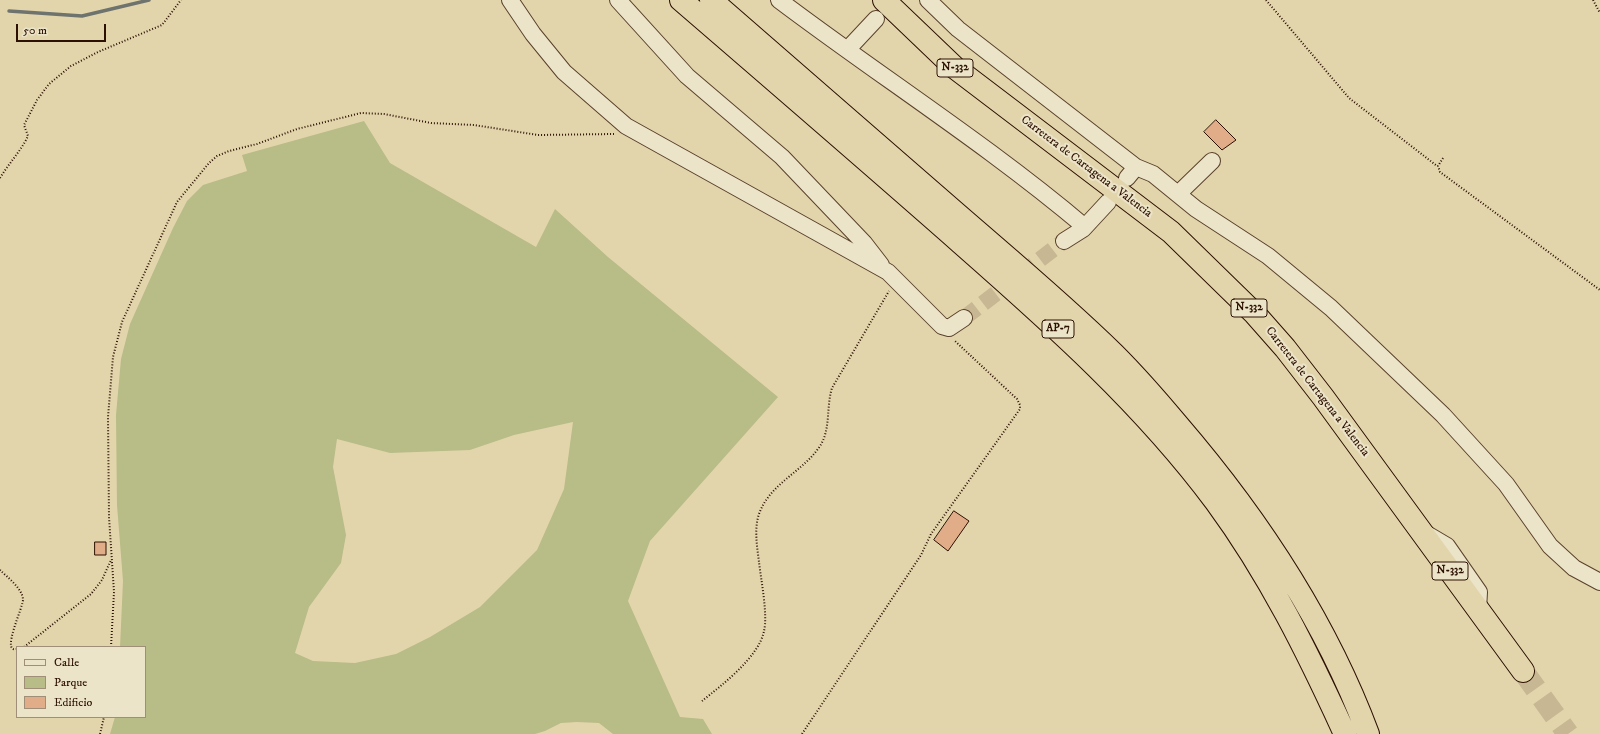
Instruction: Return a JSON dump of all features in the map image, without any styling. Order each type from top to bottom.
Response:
[{"type":"highway","name":"AP-7","points":[[681,0],[1042,314],[1147,418],[1215,500],[1247,547],[1276,594],[1311,659],[1345,734]]},
{"type":"highway","name":"AP-7","points":[[711,0],[1054,298],[1115,355],[1153,396],[1236,495],[1270,543],[1302,596],[1331,650],[1368,734]]},
{"type":"highway","name":"Carretera de Cartagena a Valencia","points":[[878,6],[954,67],[1171,232],[1255,314],[1323,397],[1523,671]]},
{"type":"street","points":[[510,0],[533,34],[564,72],[626,126],[890,274]]},
{"type":"street","points":[[618,0],[687,76],[772,148],[797,173],[864,243],[890,274],[942,326],[949,328],[964,318]]},
{"type":"street","points":[[779,0],[942,117],[1085,227]]},
{"type":"street","points":[[928,0],[958,29],[1131,172],[1153,174],[1196,209],[1268,256],[1331,308],[1443,415],[1506,484],[1550,546],[1574,568],[1600,582]]},
{"type":"street","points":[[847,50],[878,6]]},
{"type":"street","points":[[1178,194],[1212,162]]},
{"type":"street","points":[[1064,241],[1085,227],[1108,202]]},
{"type":"path","points":[[0,178],[10,160],[23,147],[28,136],[24,125],[37,100],[49,84],[70,66],[162,25],[181,0]]},
{"type":"path","points":[[1266,0],[1349,98],[1437,166]]},
{"type":"path","points":[[1593,0],[1600,14]]},
{"type":"path","points":[[110,646],[114,592],[109,517],[108,417],[116,341],[122,322],[177,202],[209,163],[217,156],[297,129],[361,113],[384,114],[431,123],[474,125],[538,135],[609,136],[619,133],[626,126]]},
{"type":"path","points":[[1443,158],[1438,166],[1440,172],[1600,290]]},
{"type":"path","points":[[702,701],[728,681],[744,664],[763,637],[765,622],[756,537],[758,515],[780,483],[819,447],[826,432],[832,388],[890,274]]},
{"type":"path","points":[[802,734],[922,555],[931,534],[1020,410],[1020,405],[1017,400],[950,336],[949,328]]},
{"type":"path","points":[[25,646],[91,594],[102,580],[112,559]]},
{"type":"path","points":[[0,570],[22,595],[23,601],[13,620]]},
{"type":"path","points":[[7,646],[10,649],[16,650]]},
{"type":"path","points":[[100,734],[104,718]]},
{"type":"green space","points":[[364,121],[390,163],[536,247],[555,209],[608,257],[778,397],[650,541],[628,601],[680,717],[703,719],[712,734],[613,734],[599,723],[577,722],[561,723],[535,734],[110,734],[115,718],[146,718],[146,646],[120,646],[123,581],[117,505],[116,415],[121,359],[130,324],[173,228],[187,201],[203,185],[247,171],[242,155]],"holes":[[[573,422],[564,489],[537,550],[480,607],[430,637],[396,654],[355,663],[313,661],[295,653],[309,607],[341,563],[346,535],[333,467],[337,439],[390,453],[470,450],[514,435]]]},
{"type":"building","points":[[1216,120],[1236,140],[1222,150],[1204,132]]},
{"type":"building","points":[[954,511],[969,521],[948,551],[934,540]]},
{"type":"building","points":[[95,542],[106,542],[106,555],[95,555]]},
{"type":"waterway","points":[[9,11],[82,16],[149,0]]},
{"type":"tunnel","points":[[964,318],[1064,241]]},
{"type":"tunnel","points":[[1523,671],[1568,734]]}]
